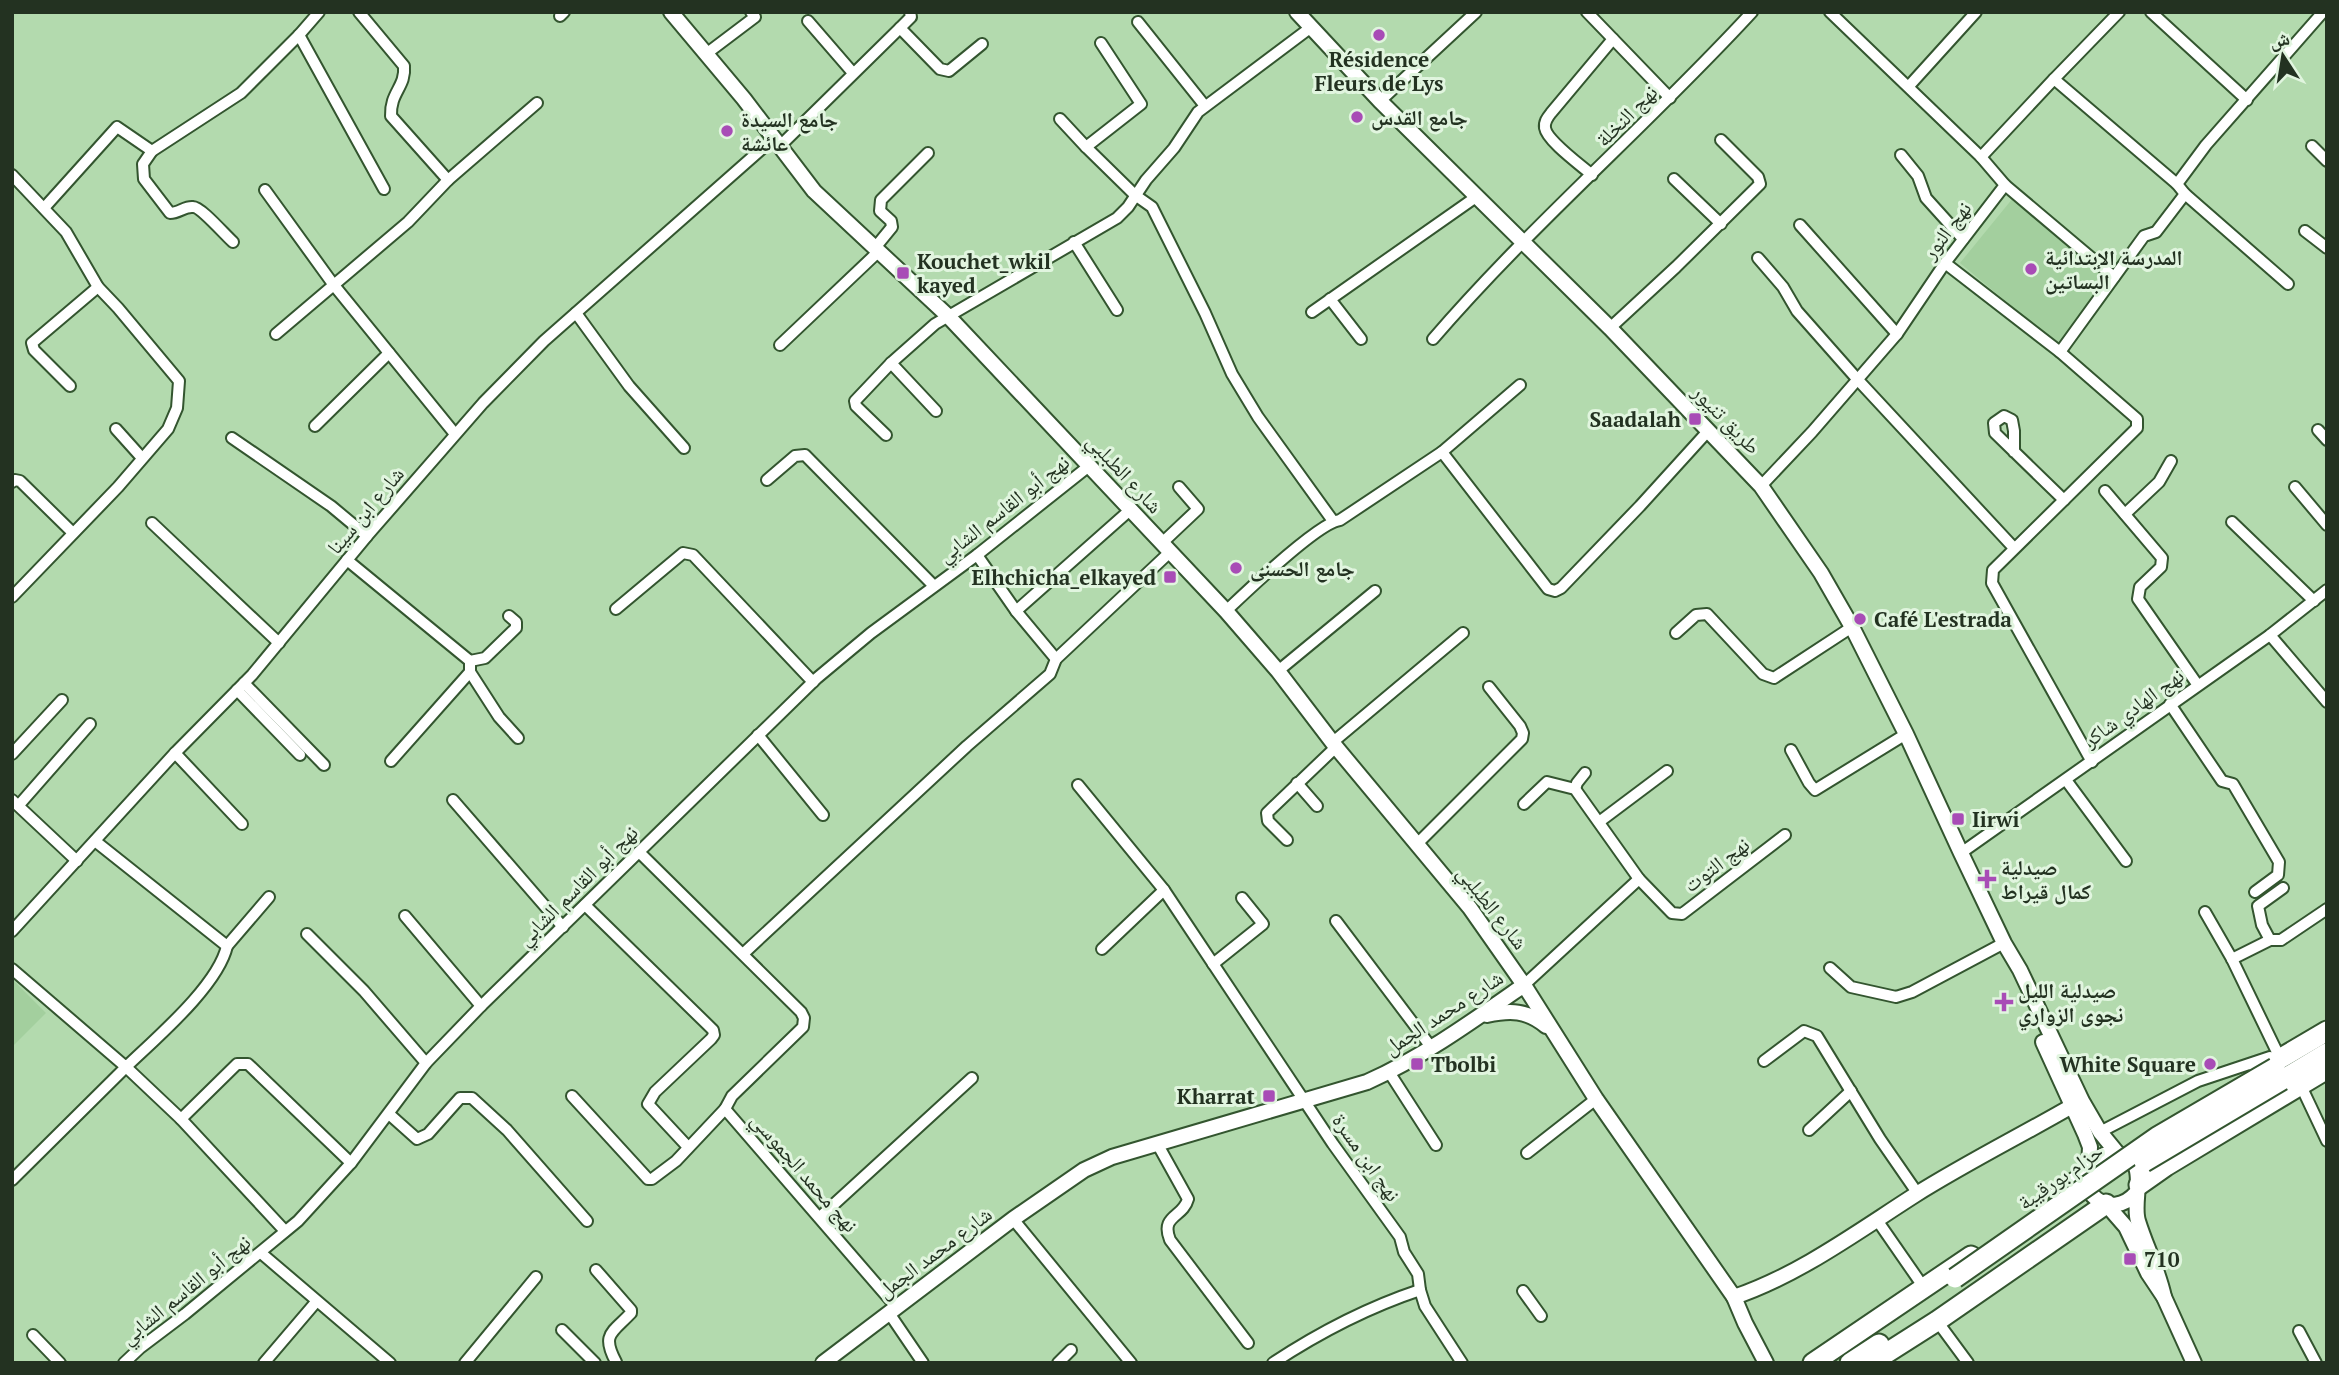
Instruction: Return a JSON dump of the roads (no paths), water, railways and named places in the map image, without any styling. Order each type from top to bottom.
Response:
[{"type":"highway","points":[[2137,1189],[2327,1031]]},
{"type":"highway","name":"حزام بورقيبة","points":[[1827,1363],[2052,1225],[2327,1038]]},
{"type":"highway","name":"حزام بورقيبة","points":[[2283,1069],[2327,1053]]},
{"type":"highway","points":[[2118,1154],[2152,1132],[2283,1069],[2327,1069]]},
{"type":"highway","points":[[1813,1363],[2066,1190],[2089,1170]]},
{"type":"highway","points":[[1871,1363],[1937,1321],[2105,1204]]},
{"type":"highway","name":"حزام بورقيبة","points":[[1850,1363],[1959,1284]]},
{"type":"street","points":[[233,242],[198,208],[190,207],[179,213],[170,213],[144,179],[142,164],[152,151],[241,93],[319,12]]},
{"type":"street","points":[[359,12],[404,66],[405,76],[390,104],[391,116],[449,180]]},
{"type":"street","name":"شارع الطبلبي","points":[[671,12],[814,191],[948,316],[1226,611],[1470,908],[1524,985]]},
{"type":"street","points":[[706,54],[755,17],[751,12]]},
{"type":"street","name":"شارع ابن سينا","points":[[12,931],[175,753],[241,686],[455,434],[544,341],[776,143],[900,28],[911,17],[910,12]]},
{"type":"street","name":"طريق تنيور","points":[[1297,12],[1380,102],[1610,328],[1761,486],[1821,573],[1852,628],[1906,734],[2082,1101],[2100,1132],[2118,1154]]},
{"type":"street","points":[[1380,102],[1476,12]]},
{"type":"street","points":[[1587,12],[1670,98]]},
{"type":"street","name":"نهج النخلة","points":[[1433,340],[1476,291],[1670,98],[1752,12]]},
{"type":"street","points":[[1830,12],[1981,157],[2005,185],[2115,277]]},
{"type":"street","points":[[1909,86],[1976,12]]},
{"type":"street","points":[[1981,157],[2119,12]]},
{"type":"street","points":[[2151,12],[2246,100]]},
{"type":"street","points":[[2177,184],[2206,145],[2323,12]]},
{"type":"street","points":[[808,21],[853,73]]},
{"type":"street","points":[[1138,22],[1205,106]]},
{"type":"street","points":[[900,28],[940,69],[949,71],[982,44]]},
{"type":"street","points":[[886,435],[856,406],[855,401],[891,363],[935,324],[1117,218],[1174,148],[1198,112],[1310,28]]},
{"type":"street","points":[[299,35],[384,189]]},
{"type":"street","points":[[1592,175],[1553,140],[1546,132],[1545,126],[1550,113],[1613,39]]},
{"type":"street","points":[[1086,147],[1141,104],[1101,43]]},
{"type":"street","points":[[2054,79],[2288,284]]},
{"type":"street","points":[[276,334],[408,222],[449,180],[537,103]]},
{"type":"street","points":[[1060,119],[1135,195],[1152,207],[1238,384],[1333,521]]},
{"type":"street","points":[[44,208],[117,127],[152,151]]},
{"type":"street","points":[[1610,328],[1760,184],[1758,177],[1721,140]]},
{"type":"street","points":[[2312,146],[2327,162]]},
{"type":"street","points":[[780,345],[876,250],[892,228],[891,221],[880,211],[881,200],[928,153]]},
{"type":"street","points":[[1900,155],[1915,171],[1926,198],[1963,239]]},
{"type":"street","points":[[12,175],[66,232],[98,287],[178,382],[177,408],[168,429],[118,487],[12,597]]},
{"type":"street","points":[[1674,179],[1721,224]]},
{"type":"street","name":"نهج النور","points":[[1761,486],[1897,334],[1945,263],[2005,185]]},
{"type":"street","points":[[265,190],[332,285],[455,434]]},
{"type":"street","points":[[2060,352],[2144,236],[2156,232],[2185,194]]},
{"type":"street","points":[[1312,312],[1476,197]]},
{"type":"street","points":[[1800,226],[1897,334]]},
{"type":"street","points":[[2305,231],[2327,248]]},
{"type":"street","points":[[1074,242],[1118,310]]},
{"type":"street","points":[[1758,258],[1783,287],[1797,311],[2014,548]]},
{"type":"street","points":[[1945,263],[2060,352],[2137,419],[2137,428],[1993,570],[1992,583],[2092,762]]},
{"type":"street","points":[[70,386],[34,350],[32,343],[98,287]]},
{"type":"street","points":[[1330,299],[1361,339]]},
{"type":"street","points":[[576,313],[629,386],[684,448]]},
{"type":"street","points":[[314,426],[389,353]]},
{"type":"street","points":[[891,363],[936,411]]},
{"type":"street","points":[[1226,611],[1266,573],[1333,521],[1340,520],[1442,452],[1520,385]]},
{"type":"street","points":[[116,429],[142,458]]},
{"type":"street","points":[[1442,452],[1548,589],[1555,591],[1640,506],[1709,430]]},
{"type":"street","points":[[2318,430],[2327,440]]},
{"type":"street","points":[[232,439],[331,506],[367,536]]},
{"type":"street","points":[[2014,452],[2064,500]]},
{"type":"street","points":[[767,480],[795,456],[806,455],[934,586]]},
{"type":"street","points":[[2125,514],[2159,482],[2171,461]]},
{"type":"street","name":"نهج أبو القاسم الشابي","points":[[124,1363],[298,1221],[351,1163],[426,1063],[813,682],[871,633],[977,555],[1089,466]]},
{"type":"street","points":[[13,480],[20,481],[73,533]]},
{"type":"street","points":[[744,953],[967,746],[1050,674],[1056,659],[1166,548],[1198,509],[1179,487]]},
{"type":"street","points":[[2295,487],[2327,525]]},
{"type":"street","points":[[2105,491],[2162,558],[2161,567],[2140,587],[2138,599],[2197,684]]},
{"type":"street","points":[[1016,611],[1130,510]]},
{"type":"street","points":[[2232,522],[2314,601]]},
{"type":"street","points":[[152,523],[279,643]]},
{"type":"street","points":[[616,609],[682,552],[693,555],[813,682]]},
{"type":"street","points":[[977,555],[1016,611],[1056,659]]},
{"type":"street","points":[[348,560],[470,667],[499,717],[518,738]]},
{"type":"street","name":"نهج الهادي شاكر","points":[[1961,853],[2270,635],[2327,590]]},
{"type":"street","points":[[1278,671],[1376,591]]},
{"type":"street","points":[[1676,633],[1696,615],[1707,614],[1763,674],[1774,678],[1852,628]]},
{"type":"street","points":[[391,761],[470,667],[485,658],[516,628],[516,622],[509,616]]},
{"type":"street","points":[[1287,841],[1268,821],[1267,813],[1334,745],[1463,633]]},
{"type":"street","points":[[2270,635],[2327,702]]},
{"type":"street","points":[[241,686],[300,755]]},
{"type":"street","points":[[241,686],[324,765]]},
{"type":"street","points":[[1416,845],[1522,739],[1520,726],[1489,687]]},
{"type":"street","points":[[12,754],[62,700]]},
{"type":"street","points":[[2170,704],[2222,781],[2233,784],[2279,863],[2278,875],[2255,892]]},
{"type":"street","points":[[78,861],[16,803],[90,724]]},
{"type":"street","points":[[1791,750],[1815,790],[1906,734]]},
{"type":"street","points":[[758,735],[823,815]]},
{"type":"street","points":[[175,753],[242,824]]},
{"type":"street","points":[[1599,822],[1667,771]]},
{"type":"street","points":[[1524,804],[1547,782],[1575,789],[1585,774]]},
{"type":"street","points":[[2066,780],[2126,861]]},
{"type":"street","points":[[1297,783],[1317,806]]},
{"type":"street","name":"نهج ابن مسرة","points":[[1078,785],[1164,890],[1303,1099],[1401,1239],[1404,1252],[1418,1274],[1425,1306],[1462,1363]]},
{"type":"street","name":"نهج التوت","points":[[1575,789],[1639,879],[1672,914],[1682,914],[1786,835]]},
{"type":"street","points":[[453,800],[563,927]]},
{"type":"street","points":[[95,841],[227,946]]},
{"type":"street","points":[[639,852],[744,953],[804,1018],[803,1027],[732,1096],[725,1109]]},
{"type":"street","points":[[1524,985],[1639,879]]},
{"type":"street","points":[[2270,940],[2262,925],[2258,906],[2283,888]]},
{"type":"street","points":[[1102,949],[1164,890]]},
{"type":"street","points":[[12,1181],[189,1005],[225,957],[227,946],[269,897]]},
{"type":"street","points":[[1213,964],[1263,924],[1242,898]]},
{"type":"street","points":[[585,905],[713,1030],[711,1039],[655,1092],[648,1104],[688,1147]]},
{"type":"street","points":[[2232,959],[2270,940],[2281,940],[2327,909]]},
{"type":"street","points":[[2205,912],[2232,959],[2283,1069],[2327,1141]]},
{"type":"street","points":[[405,916],[481,1006]]},
{"type":"street","points":[[1336,921],[1431,1047]]},
{"type":"street","points":[[307,934],[364,991],[426,1063]]},
{"type":"street","points":[[1830,968],[1851,987],[1896,997],[1912,992],[2004,943]]},
{"type":"street","name":"طريق تنيور","points":[[2004,943],[2014,978],[2090,1147],[2089,1170]]},
{"type":"street","points":[[12,969],[126,1067],[181,1119],[285,1231]]},
{"type":"street","name":"شارع محمد الجمل","points":[[823,1363],[1013,1219],[1084,1170],[1112,1157],[1367,1082],[1390,1072],[1431,1047],[1524,985],[1596,1099],[1734,1297],[1766,1363]]},
{"type":"street","points":[[1479,1017],[1503,1012],[1522,1012],[1540,1020],[1554,1032]]},
{"type":"street","points":[[1764,1061],[1804,1031],[1817,1036],[1918,1194]]},
{"type":"street","points":[[181,1119],[237,1064],[248,1064],[351,1163]]},
{"type":"street","points":[[2100,1132],[2198,1082],[2283,1069]]},
{"type":"street","points":[[1390,1072],[1436,1145]]},
{"type":"street","points":[[820,1217],[972,1078]]},
{"type":"street","points":[[1809,1130],[1851,1091]]},
{"type":"street","name":"نهج محمد الجموسي","points":[[572,1096],[648,1179],[656,1178],[725,1109],[820,1217],[893,1310],[923,1363]]},
{"type":"street","points":[[388,1114],[417,1139],[428,1134],[460,1098],[472,1098],[506,1130],[587,1221]]},
{"type":"street","points":[[1527,1153],[1596,1099]]},
{"type":"street","points":[[1734,1297],[1759,1289],[1817,1257],[1918,1194],[2073,1106]]},
{"type":"street","points":[[1158,1145],[1188,1199],[1187,1205],[1168,1222],[1170,1240],[1248,1343]]},
{"type":"street","points":[[2164,1297],[2158,1269],[2138,1223],[2137,1169],[2126,1156],[2102,1156],[2089,1170],[2088,1186],[2091,1194],[2105,1204],[2126,1227],[2148,1273],[2164,1297],[2194,1363]]},
{"type":"street","points":[[2105,1204],[2123,1204],[2137,1189]]},
{"type":"street","points":[[1013,1219],[1131,1363]]},
{"type":"street","points":[[1877,1220],[1920,1282]]},
{"type":"street","points":[[261,1253],[390,1363]]},
{"type":"street","points":[[596,1270],[631,1310],[609,1336],[607,1344],[614,1362]]},
{"type":"street","points":[[465,1363],[536,1277]]},
{"type":"street","points":[[1273,1363],[1344,1320],[1420,1288]]},
{"type":"street","points":[[1523,1291],[1541,1316]]},
{"type":"street","points":[[264,1363],[316,1302]]},
{"type":"street","points":[[1937,1321],[1968,1363]]},
{"type":"street","points":[[562,1330],[595,1363]]},
{"type":"street","points":[[2299,1331],[2316,1363]]},
{"type":"street","points":[[33,1335],[60,1363]]},
{"type":"street","points":[[1058,1363],[1071,1350]]},
{"type":"place","name":"Résidence Fleurs de Lys","points":[[1379,35]]},
{"type":"place","name":"جامع القدس","points":[[1357,117]]},
{"type":"place","name":"جامع السيدة عائشة","points":[[727,131]]},
{"type":"place","name":"المدرسة الإبتدائية البساتين","points":[[2031,269]]},
{"type":"place","name":"Kouchet_wkil kayed","points":[[903,273]]},
{"type":"place","name":"Saadalah","points":[[1695,419]]},
{"type":"place","name":"جامع الحسنى","points":[[1236,568]]},
{"type":"place","name":"Elhchicha_elkayed","points":[[1170,577]]},
{"type":"place","name":"Café L'estrada","points":[[1860,619]]},
{"type":"place","name":"Iirwi","points":[[1958,819]]},
{"type":"place","name":"صيدلية كمال قيراط","points":[[1987,879]]},
{"type":"place","name":"صيدلية الليل نجوى الزواري","points":[[2004,1002]]},
{"type":"place","name":"Tbolbi","points":[[1417,1064]]},
{"type":"place","name":"White Square","points":[[2210,1064]]},
{"type":"place","name":"Kharrat","points":[[1269,1096]]},
{"type":"place","name":"710","points":[[2130,1259]]}]
